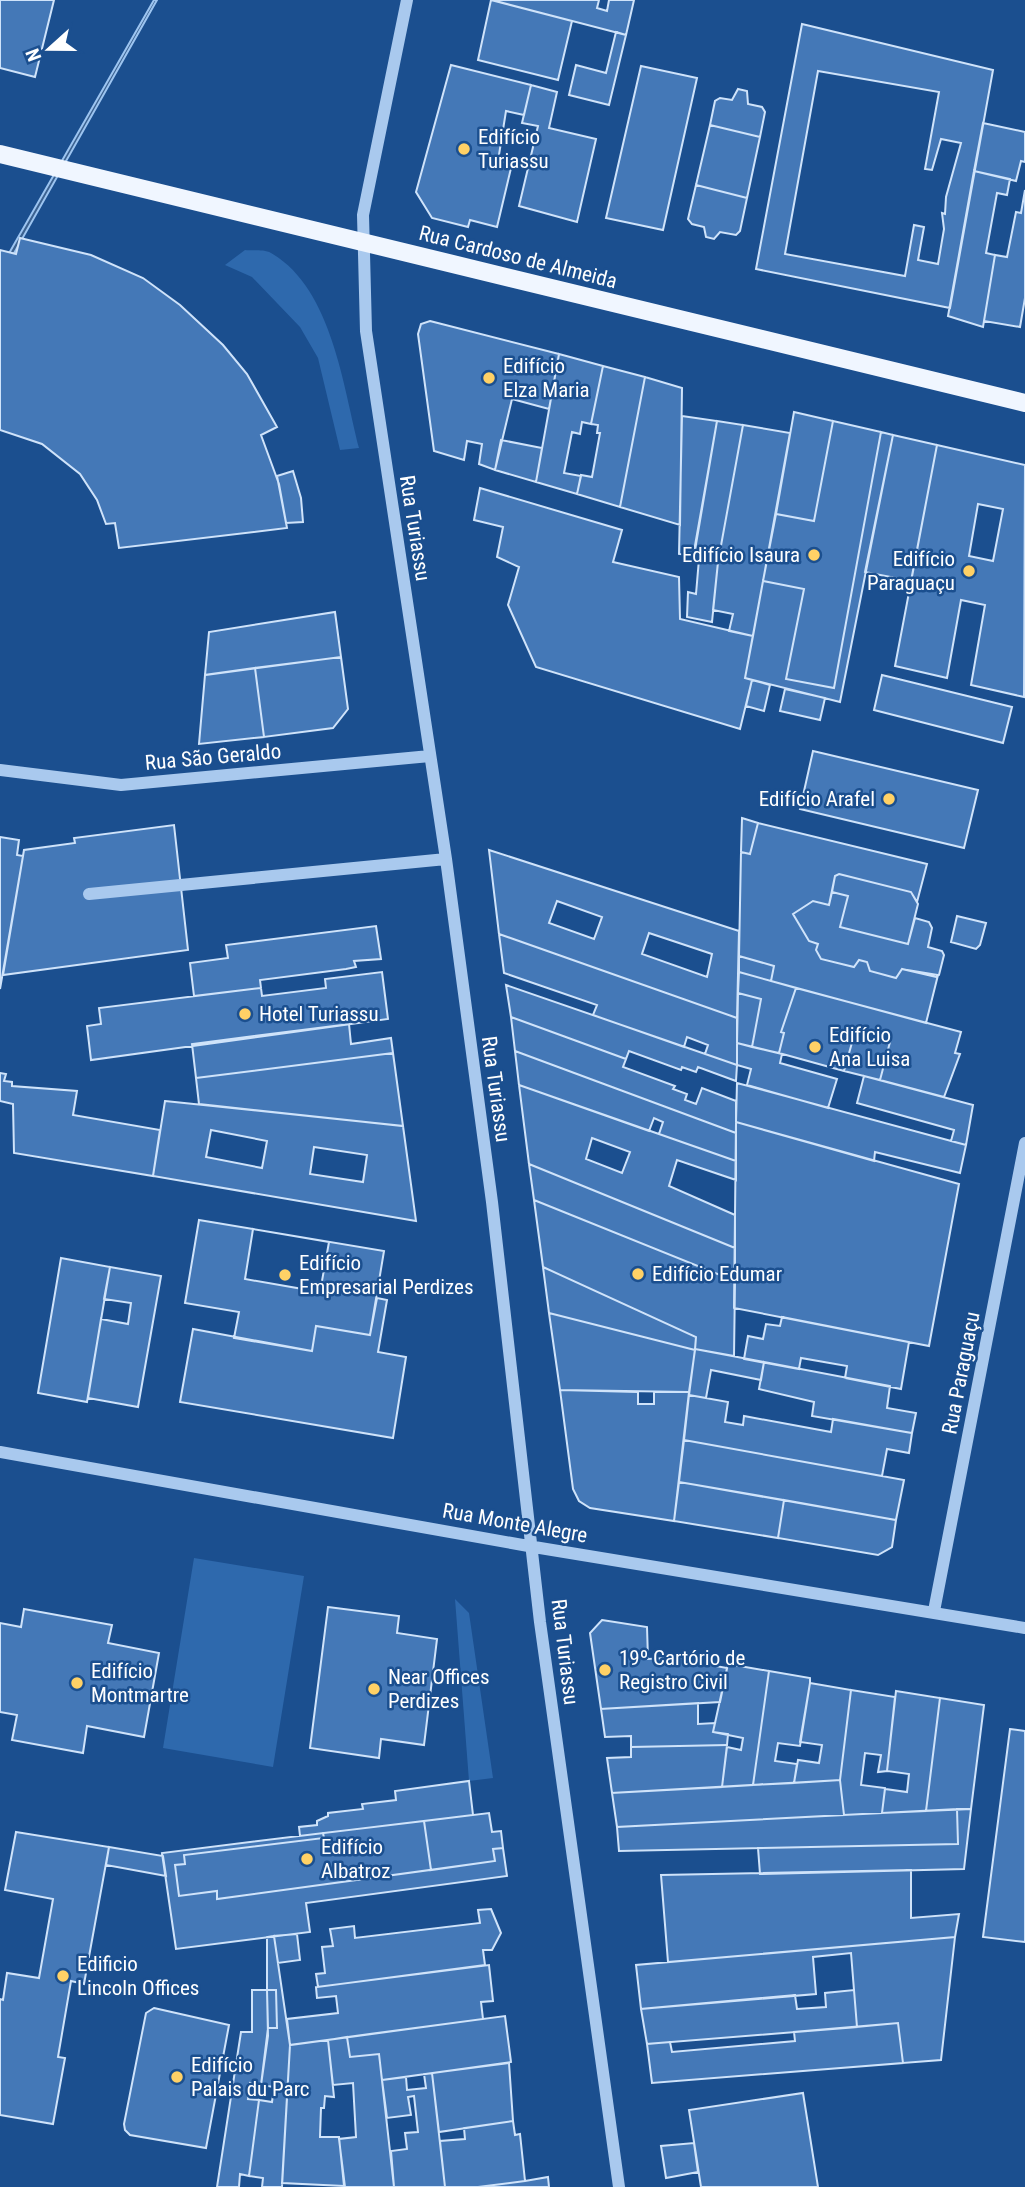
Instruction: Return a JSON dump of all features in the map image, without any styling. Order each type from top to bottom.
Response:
[{"type":"main road","name":"Rua Cardoso de Almeida","points":[[0,154],[1025,403]]},
{"type":"street","name":"Rua Turiassu","points":[[407,0],[368,177],[361,243],[366,331],[446,859],[534,1547],[540,1622],[619,2187]]},
{"type":"street","name":"Rua São Geraldo","points":[[0,770],[121,785],[430,756]]},
{"type":"street","points":[[89,894],[446,859]]},
{"type":"street","name":"Rua Paraguaçu","points":[[934,1611],[1025,1143]]},
{"type":"street","name":"Rua Monte Alegre","points":[[0,1452],[534,1547],[1025,1628]]},
{"type":"shaded area","points":[[154,0],[157,0],[13,255],[0,269]]},
{"type":"shaded area","points":[[245,250],[271,253],[292,269],[308,290],[332,340],[359,448],[340,450],[318,358],[300,327],[252,277],[225,265]]},
{"type":"shaded area","points":[[194,1558],[304,1576],[273,1767],[163,1748]]},
{"type":"shaded area","points":[[455,1599],[469,1613],[493,1778],[469,1781]]},
{"type":"building","points":[[0,0],[54,0],[35,77],[0,68]]},
{"type":"building","points":[[491,0],[572,21],[558,80],[478,60]]},
{"type":"building","points":[[492,0],[599,0],[597,8],[607,11],[609,0],[634,0],[626,35]]},
{"type":"building","points":[[802,24],[993,70],[950,308],[756,269]]},
{"type":"building","points":[[616,32],[626,35],[609,105],[569,95],[576,65],[606,73]]},
{"type":"building","name":"Edifício Turiassu","points":[[451,65],[531,85],[524,115],[506,111],[498,161],[512,164],[497,227],[470,220],[468,227],[432,218],[416,192]]},
{"type":"building","points":[[641,66],[697,78],[663,230],[606,218]]},
{"type":"building","points":[[818,71],[939,92],[925,169],[932,170],[941,139],[961,143],[946,197],[945,214],[942,213],[944,229],[938,264],[918,260],[924,227],[914,225],[905,276],[785,254]]},
{"type":"building","points":[[531,85],[557,92],[549,128],[596,139],[577,222],[519,206],[538,126],[522,123]]},
{"type":"building","points":[[738,89],[747,91],[748,104],[762,107],[765,112],[760,137],[710,125],[715,101],[720,98],[732,100]]},
{"type":"building","points":[[983,123],[1025,132],[1025,162],[1021,161],[1016,181],[974,171]]},
{"type":"building","points":[[710,125],[760,137],[747,198],[696,185]]},
{"type":"building","points":[[974,171],[1010,179],[1007,195],[997,193],[986,253],[995,255],[983,327],[948,316]]},
{"type":"building","points":[[696,185],[747,198],[740,231],[736,235],[720,232],[714,239],[706,237],[704,227],[692,224],[688,219]]},
{"type":"building","points":[[1025,190],[1025,298],[1020,327],[984,321],[995,255],[1007,257],[1016,212],[1021,213]]},
{"type":"building","points":[[20,238],[91,255],[143,278],[180,305],[223,345],[247,374],[277,427],[261,435],[279,484],[287,528],[119,548],[115,523],[106,524],[97,500],[80,474],[42,444],[0,430],[0,250],[16,254]]},
{"type":"building","name":"Edifício Elza Maria","points":[[430,321],[559,354],[549,409],[512,399],[495,470],[479,464],[482,444],[467,441],[464,460],[434,451],[418,334],[421,324]]},
{"type":"building","points":[[559,354],[603,366],[591,424],[582,422],[580,434],[572,432],[564,473],[581,476],[577,494],[536,482]]},
{"type":"building","points":[[603,366],[645,377],[620,507],[577,494],[581,475],[592,477],[600,433],[597,433],[598,425],[591,424]]},
{"type":"building","points":[[645,377],[682,388],[680,525],[620,507]]},
{"type":"building","points":[[794,412],[833,421],[814,521],[776,514]]},
{"type":"building","points":[[682,416],[717,421],[694,556],[679,554]]},
{"type":"building","points":[[717,421],[743,425],[718,562],[693,557]]},
{"type":"building","name":"Edifício Isaura","points":[[833,421],[881,432],[834,688],[786,679],[804,589],[763,581],[776,514],[814,521]]},
{"type":"building","points":[[743,425],[790,433],[753,636],[729,631],[733,614],[713,610],[718,562]]},
{"type":"building","points":[[881,432],[893,435],[840,702],[745,678],[763,581],[804,589],[786,679],[834,688]]},
{"type":"building","points":[[893,435],[937,445],[911,581],[865,572]]},
{"type":"building","points":[[501,440],[542,448],[536,482],[495,470]]},
{"type":"building","name":"Edifício Paraguaçu","points":[[937,445],[1025,465],[1024,697],[971,685],[985,605],[961,600],[947,678],[895,666]],"holes":[[[978,504],[1003,509],[993,561],[969,556]]]},
{"type":"building","points":[[293,471],[301,498],[303,522],[286,523],[277,476]]},
{"type":"building","points":[[480,488],[622,530],[613,562],[679,577],[680,619],[753,636],[745,678],[752,680],[740,729],[536,667],[508,605],[519,567],[497,557],[503,527],[474,520]]},
{"type":"building","points":[[699,559],[718,562],[712,622],[687,617],[688,592],[696,594]]},
{"type":"building","points":[[335,612],[341,657],[205,675],[209,632]]},
{"type":"building","points":[[341,657],[348,709],[333,728],[264,737],[255,668]]},
{"type":"building","points":[[255,668],[264,737],[199,744],[205,675]]},
{"type":"building","points":[[882,675],[1012,707],[1003,743],[874,710]]},
{"type":"building","points":[[752,680],[770,685],[764,711],[746,706]]},
{"type":"building","points":[[785,689],[825,698],[820,720],[780,711]]},
{"type":"building","name":"Edifício Arafel","points":[[813,751],[978,790],[964,848],[800,809]]},
{"type":"building","points":[[742,818],[758,823],[750,854],[741,852]]},
{"type":"building","points":[[758,823],[927,864],[917,902],[911,892],[839,874],[835,876],[829,905],[813,901],[793,914],[809,941],[818,944],[816,950],[821,959],[854,967],[859,960],[867,962],[870,971],[896,978],[902,969],[938,975],[926,1023],[771,981],[774,966],[739,956],[741,852],[750,854]]},
{"type":"building","points":[[174,825],[188,950],[3,975],[24,850],[75,843],[74,838]]},
{"type":"building","points":[[0,837],[19,840],[17,855],[23,856],[0,989]]},
{"type":"building","points":[[489,850],[739,931],[737,1018],[499,934]],"holes":[[[557,901],[602,917],[594,939],[549,923]],[[649,933],[712,954],[707,977],[642,954]]]},
{"type":"building","points":[[839,874],[911,892],[918,904],[908,944],[840,927],[848,896],[832,892],[835,876]]},
{"type":"building","points":[[832,892],[848,896],[840,927],[908,944],[915,918],[929,922],[932,928],[928,947],[942,951],[944,955],[939,975],[936,977],[902,969],[896,978],[870,971],[867,962],[859,960],[854,967],[821,959],[816,950],[818,944],[809,941],[793,914],[813,901],[829,905]]},
{"type":"building","points":[[957,916],[986,923],[980,945],[976,949],[951,942]]},
{"type":"building","points":[[376,926],[381,959],[354,961],[356,967],[346,969],[260,980],[261,988],[194,996],[190,963],[228,958],[226,945]]},
{"type":"building","points":[[499,934],[737,1018],[737,1065],[705,1054],[708,1045],[687,1037],[684,1047],[593,1015],[597,1005],[504,973]]},
{"type":"building","points":[[739,956],[774,966],[771,981],[739,972]]},
{"type":"building","points":[[382,972],[388,1019],[91,1060],[87,1026],[101,1024],[99,1008],[261,988],[262,996],[326,988],[325,979]]},
{"type":"building","points":[[739,972],[796,988],[781,1032],[784,1033],[779,1053],[752,1047],[761,999],[738,993]]},
{"type":"building","points":[[506,985],[737,1065],[736,1081],[698,1067],[696,1072],[682,1067],[681,1070],[629,1051],[626,1059],[511,1017]]},
{"type":"building","name":"Edifício Ana Luisa","points":[[796,988],[961,1032],[955,1053],[960,1054],[944,1097],[880,1080],[890,1042],[855,1032],[844,1071],[779,1053],[784,1033],[781,1032]]},
{"type":"building","points":[[738,993],[761,999],[752,1047],[737,1043]]},
{"type":"building","points":[[511,1017],[626,1059],[623,1067],[675,1086],[673,1089],[687,1094],[685,1100],[696,1104],[702,1088],[736,1101],[736,1133],[515,1051]]},
{"type":"building","points":[[349,1024],[351,1044],[391,1038],[393,1053],[196,1078],[192,1044]]},
{"type":"building","points":[[855,1032],[890,1042],[880,1080],[844,1071]]},
{"type":"building","points":[[737,1043],[782,1054],[780,1063],[837,1079],[828,1108],[747,1085],[751,1069],[737,1065]]},
{"type":"building","points":[[515,1051],[736,1133],[736,1161],[659,1134],[663,1122],[654,1118],[649,1131],[519,1085]]},
{"type":"building","points":[[393,1053],[403,1126],[199,1104],[196,1078]]},
{"type":"building","points":[[0,1073],[6,1074],[4,1081],[12,1082],[12,1086],[77,1091],[73,1115],[160,1130],[153,1176],[14,1153],[13,1104],[0,1101]]},
{"type":"building","points":[[864,1076],[973,1105],[966,1145],[951,1141],[954,1130],[857,1103]]},
{"type":"building","points":[[737,1083],[966,1145],[960,1173],[875,1152],[874,1161],[736,1122]]},
{"type":"building","points":[[519,1085],[736,1161],[736,1180],[677,1160],[669,1186],[735,1215],[735,1248],[529,1164]],"holes":[[[592,1138],[630,1152],[622,1173],[586,1159]]]},
{"type":"building","points":[[165,1101],[403,1126],[416,1221],[153,1176]],"holes":[[[211,1130],[267,1141],[262,1168],[206,1157]],[[314,1147],[367,1155],[363,1182],[310,1174]]]},
{"type":"building","points":[[736,1122],[959,1184],[929,1346],[734,1308]]},
{"type":"building","points":[[529,1164],[735,1248],[735,1281],[534,1200]]},
{"type":"building","name":"Edifício Edumar","points":[[534,1200],[735,1281],[734,1356],[695,1349],[696,1337],[543,1267]]},
{"type":"building","name":"Edifício Empresarial Perdizes","points":[[199,1220],[384,1251],[370,1335],[316,1326],[312,1351],[234,1338],[239,1312],[185,1303]]},
{"type":"building","points":[[253,1229],[329,1242],[320,1292],[245,1279]]},
{"type":"building","points":[[61,1258],[110,1267],[87,1402],[38,1393]]},
{"type":"building","points":[[110,1267],[161,1276],[138,1407],[88,1398],[101,1319],[128,1324],[131,1303],[104,1299]]},
{"type":"building","points":[[543,1267],[696,1337],[695,1350],[549,1313]]},
{"type":"building","points":[[377,1298],[387,1300],[378,1352],[406,1357],[393,1438],[180,1402],[193,1329],[312,1351],[316,1326],[370,1335]]},
{"type":"building","points":[[549,1313],[695,1350],[689,1392],[560,1390]]},
{"type":"building","points":[[782,1317],[909,1342],[901,1389],[845,1378],[847,1366],[801,1358],[799,1369],[744,1359],[748,1336],[763,1339],[766,1324],[780,1326]]},
{"type":"building","points":[[695,1349],[764,1362],[761,1380],[711,1370],[706,1398],[689,1395]]},
{"type":"building","points":[[764,1362],[890,1386],[887,1408],[916,1413],[912,1433],[812,1416],[814,1402],[759,1389]]},
{"type":"building","points":[[560,1390],[638,1392],[638,1404],[654,1404],[654,1392],[689,1392],[674,1521],[590,1508],[579,1501],[573,1489]]},
{"type":"building","points":[[689,1395],[728,1402],[725,1422],[743,1425],[744,1416],[831,1432],[833,1419],[912,1433],[909,1453],[887,1449],[882,1476],[684,1440]]},
{"type":"building","points":[[684,1440],[904,1480],[896,1520],[679,1482]]},
{"type":"building","points":[[679,1482],[784,1500],[778,1538],[674,1521]]},
{"type":"building","points":[[784,1500],[896,1520],[892,1547],[878,1555],[778,1538]]},
{"type":"building","name":"Near Offices Perdizes","points":[[328,1607],[399,1616],[397,1633],[437,1639],[424,1745],[381,1739],[379,1758],[310,1748]]},
{"type":"building","name":"Edifício Montmartre","points":[[24,1609],[112,1625],[108,1643],[159,1653],[144,1737],[87,1726],[83,1753],[12,1740],[17,1715],[0,1712],[0,1623],[21,1627]]},
{"type":"building","points":[[602,1620],[647,1627],[648,1659],[685,1657],[684,1662],[710,1662],[710,1665],[727,1668],[720,1702],[601,1709],[590,1633]]},
{"type":"building","points":[[728,1664],[769,1671],[753,1785],[722,1787],[727,1747],[741,1750],[743,1738],[713,1732]]},
{"type":"building","points":[[769,1671],[810,1678],[810,1683],[800,1746],[778,1743],[775,1761],[797,1764],[794,1783],[753,1785]]},
{"type":"building","points":[[810,1683],[851,1690],[840,1780],[794,1783],[798,1760],[819,1763],[822,1745],[800,1742]]},
{"type":"building","points":[[851,1690],[895,1697],[887,1771],[878,1772],[881,1755],[865,1753],[861,1785],[885,1788],[882,1813],[844,1815],[840,1780]]},
{"type":"building","points":[[896,1691],[940,1698],[926,1811],[882,1813],[885,1789],[907,1792],[909,1774],[887,1771]]},
{"type":"building","points":[[940,1698],[984,1705],[971,1809],[926,1811]]},
{"type":"building","points":[[698,1703],[698,1724],[715,1723],[713,1732],[728,1734],[727,1745],[631,1747],[631,1736],[605,1737],[601,1709]]},
{"type":"building","points":[[1010,1729],[1025,1731],[1025,1942],[983,1937]]},
{"type":"building","points":[[727,1745],[722,1787],[612,1793],[607,1758],[631,1757],[631,1747]]},
{"type":"building","points":[[840,1780],[844,1815],[617,1827],[612,1793]]},
{"type":"building","points":[[469,1781],[473,1815],[300,1836],[299,1827],[317,1825],[317,1821],[328,1816],[328,1813],[363,1809],[362,1804],[396,1800],[395,1791]]},
{"type":"building","points":[[957,1809],[958,1844],[619,1851],[617,1827]]},
{"type":"building","points":[[957,1809],[971,1809],[964,1869],[760,1874],[758,1848],[958,1844]]},
{"type":"building","points":[[489,1813],[492,1832],[501,1831],[503,1848],[493,1849],[495,1861],[431,1870],[424,1821]]},
{"type":"building","name":"Edifício Albatroz","points":[[424,1821],[431,1870],[217,1899],[217,1891],[179,1896],[175,1865],[185,1864],[184,1855],[324,1838],[323,1833]]},
{"type":"building","name":"Edificio Lincoln Offices","points":[[16,1832],[109,1847],[84,1984],[71,1981],[58,2057],[65,2058],[53,2124],[0,2115],[0,1999],[3,2000],[7,1973],[39,1978],[53,1899],[5,1890]]},
{"type":"building","points":[[323,1833],[324,1838],[184,1855],[185,1864],[175,1865],[179,1896],[217,1891],[217,1899],[495,1861],[493,1849],[503,1848],[507,1876],[306,1903],[310,1932],[176,1949],[162,1853]]},
{"type":"building","points":[[109,1847],[163,1856],[166,1876],[106,1865]]},
{"type":"building","points":[[911,1870],[911,1918],[959,1914],[955,1937],[668,1962],[661,1875]]},
{"type":"building","points":[[491,1909],[501,1933],[492,1950],[483,1950],[485,1965],[318,1987],[316,1974],[325,1973],[322,1947],[333,1946],[330,1929],[354,1926],[355,1938],[480,1923],[478,1910]]},
{"type":"building","points":[[297,1934],[300,1960],[278,1963],[274,1936]]},
{"type":"building","points":[[274,1936],[290,2045],[282,2187],[262,2187],[263,2178],[249,2176],[259,2100],[272,2102],[274,2087],[261,2085],[268,2028],[277,2028],[276,1990],[267,1990],[267,1937]]},
{"type":"building","points":[[955,1937],[941,2060],[903,2063],[898,2023],[857,2027],[851,1953],[813,1957],[816,1994],[641,2009],[636,1965]]},
{"type":"building","points":[[489,1965],[493,2001],[481,2002],[483,2019],[290,2045],[287,2019],[338,2013],[336,1996],[317,1998],[316,1987]]},
{"type":"building","points":[[252,1990],[267,1990],[268,2036],[261,2085],[250,2083],[248,2099],[259,2100],[249,2176],[240,2174],[239,2187],[217,2187],[241,2032],[252,2032]]},
{"type":"building","points":[[267,1990],[276,1990],[277,2028],[268,2028]]},
{"type":"building","points":[[854,1990],[857,2027],[647,2044],[641,2009],[795,1995],[797,2009],[826,2007],[825,1993]]},
{"type":"building","name":"Edifício Palais du Parc","points":[[154,2008],[229,2025],[206,2148],[130,2135],[125,2130],[146,2013]]},
{"type":"building","points":[[505,2016],[511,2062],[382,2080],[379,2054],[350,2057],[347,2037]]},
{"type":"building","points":[[898,2023],[903,2063],[652,2083],[647,2044],[670,2042],[672,2052],[795,2041],[794,2032]]},
{"type":"building","points":[[347,2037],[350,2057],[379,2054],[394,2187],[345,2187],[339,2139],[356,2137],[353,2083],[333,2085],[328,2040]]},
{"type":"building","points":[[328,2040],[334,2097],[325,2096],[324,2108],[321,2108],[320,2137],[339,2137],[344,2186],[282,2183],[290,2045]]},
{"type":"building","points":[[509,2063],[513,2121],[439,2132],[432,2073]]},
{"type":"building","points":[[432,2073],[445,2187],[394,2187],[391,2151],[407,2149],[405,2133],[418,2132],[414,2096],[408,2097],[411,2115],[387,2118],[382,2080],[406,2077],[407,2090],[426,2088],[424,2074]]},
{"type":"building","points":[[803,2093],[818,2187],[701,2187],[689,2110]]},
{"type":"building","points":[[513,2121],[515,2135],[520,2134],[525,2181],[478,2187],[445,2187],[440,2141],[465,2139],[464,2128]]},
{"type":"building","points":[[694,2143],[698,2172],[666,2178],[661,2146]]},
{"type":"building","points":[[548,2177],[549,2187],[478,2187],[525,2181]]},
{"type":"place","name":"Edifício Turiassu","points":[[464,149]]},
{"type":"place","name":"Edifício Elza Maria","points":[[489,378]]},
{"type":"place","name":"Edifício Isaura","points":[[814,555]]},
{"type":"place","name":"Edifício Paraguaçu","points":[[969,571]]},
{"type":"place","name":"Edifício Arafel","points":[[889,799]]},
{"type":"place","name":"Hotel Turiassu","points":[[245,1014]]},
{"type":"place","name":"Edifício Ana Luisa","points":[[815,1047]]},
{"type":"place","name":"Edifício Edumar","points":[[638,1274]]},
{"type":"place","name":"Edifício Empresarial Perdizes","points":[[285,1275]]},
{"type":"place","name":"19º Cartório de Registro Civil","points":[[605,1670]]},
{"type":"place","name":"Edifício Montmartre","points":[[77,1683]]},
{"type":"place","name":"Near Offices Perdizes","points":[[374,1689]]},
{"type":"place","name":"Edifício Albatroz","points":[[307,1859]]},
{"type":"place","name":"Edificio Lincoln Offices","points":[[63,1976]]},
{"type":"place","name":"Edifício Palais du Parc","points":[[177,2077]]}]
